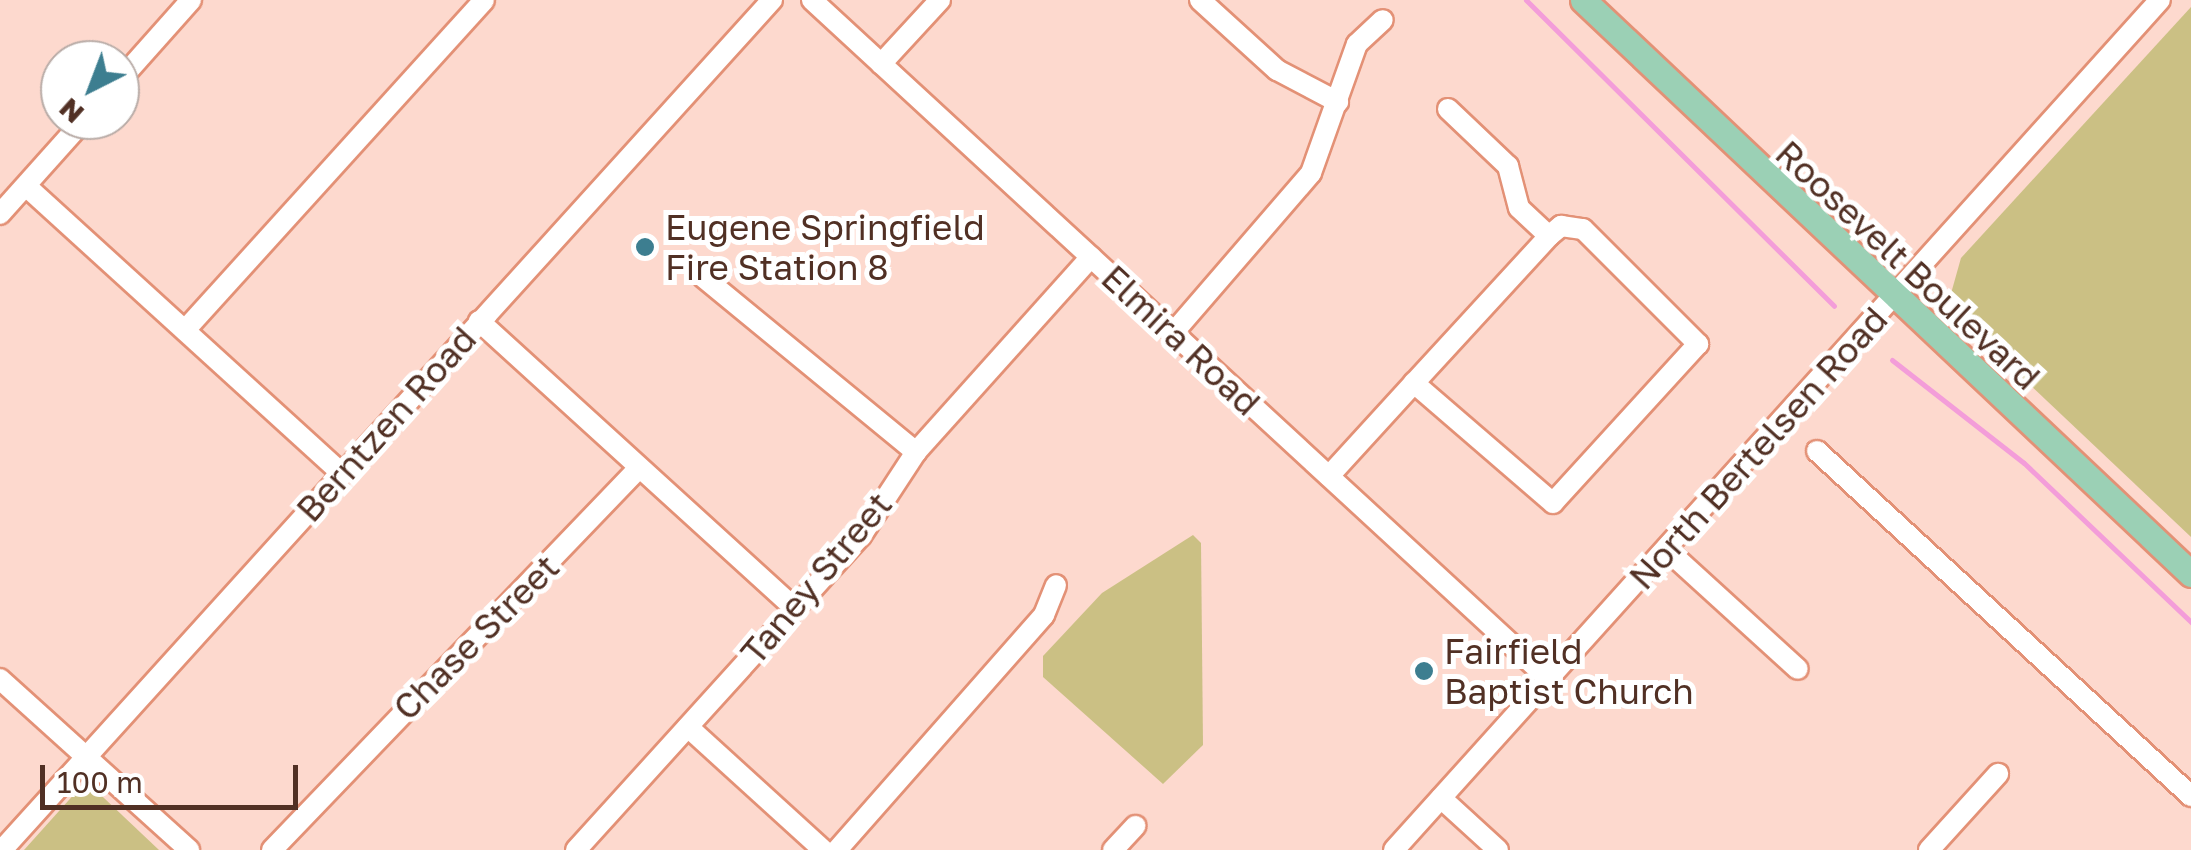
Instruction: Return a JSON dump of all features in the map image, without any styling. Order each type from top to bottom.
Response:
[{"type":"main road","name":"Roosevelt Boulevard","points":[[1584,0],[1892,299],[2191,574]]},
{"type":"street","points":[[140,57],[191,0]]},
{"type":"street","points":[[185,330],[484,0]]},
{"type":"street","name":"Berntzen Road","points":[[2,850],[772,0]]},
{"type":"street","name":"Elmira Road","points":[[812,0],[1550,680]]},
{"type":"street","points":[[882,64],[940,0]]},
{"type":"street","points":[[1200,0],[1277,70],[1338,102]]},
{"type":"street","name":"North Bertelsen Road","points":[[1394,850],[2160,0]]},
{"type":"street","points":[[1173,332],[1306,180],[1338,102],[1356,44],[1383,20]]},
{"type":"street","points":[[1448,109],[1508,166],[1517,205],[1548,236]]},
{"type":"street","points":[[0,214],[66,140]]},
{"type":"street","points":[[26,186],[342,474]]},
{"type":"street","points":[[1328,476],[1548,236],[1565,225],[1583,230],[1691,328],[1693,357],[1553,502],[1414,383]]},
{"type":"street","name":"Taney Street","points":[[576,850],[871,525],[916,452],[1091,258]]},
{"type":"street","points":[[703,277],[916,452]]},
{"type":"street","points":[[480,321],[794,609]]},
{"type":"street","points":[[1817,450],[2191,796]]},
{"type":"street","name":"Chase Street","points":[[272,850],[639,468]]},
{"type":"street","points":[[1666,548],[1798,669]]},
{"type":"street","points":[[837,850],[1044,615],[1056,585]]},
{"type":"street","points":[[0,679],[189,850]]},
{"type":"street","points":[[688,727],[823,850]]},
{"type":"street","points":[[1929,850],[1998,774]]},
{"type":"street","points":[[1441,798],[1498,850]]},
{"type":"street","points":[[1113,850],[1135,826]]},
{"type":"shaded area","points":[[2191,7],[2191,537],[1955,314],[1950,297],[1961,258]]},
{"type":"shaded area","points":[[1193,535],[1201,543],[1203,745],[1163,784],[1043,677],[1043,656],[1102,593]]},
{"type":"shaded area","points":[[86,781],[159,850],[24,850]]},
{"type":"waterway","points":[[1526,0],[1834,306]]},
{"type":"waterway","points":[[1892,360],[2024,463],[2191,622]]},
{"type":"place","name":"Eugene Springfield Fire Station 8","points":[[645,247]]},
{"type":"place","name":"Fairfield Baptist Church","points":[[1424,671]]}]
